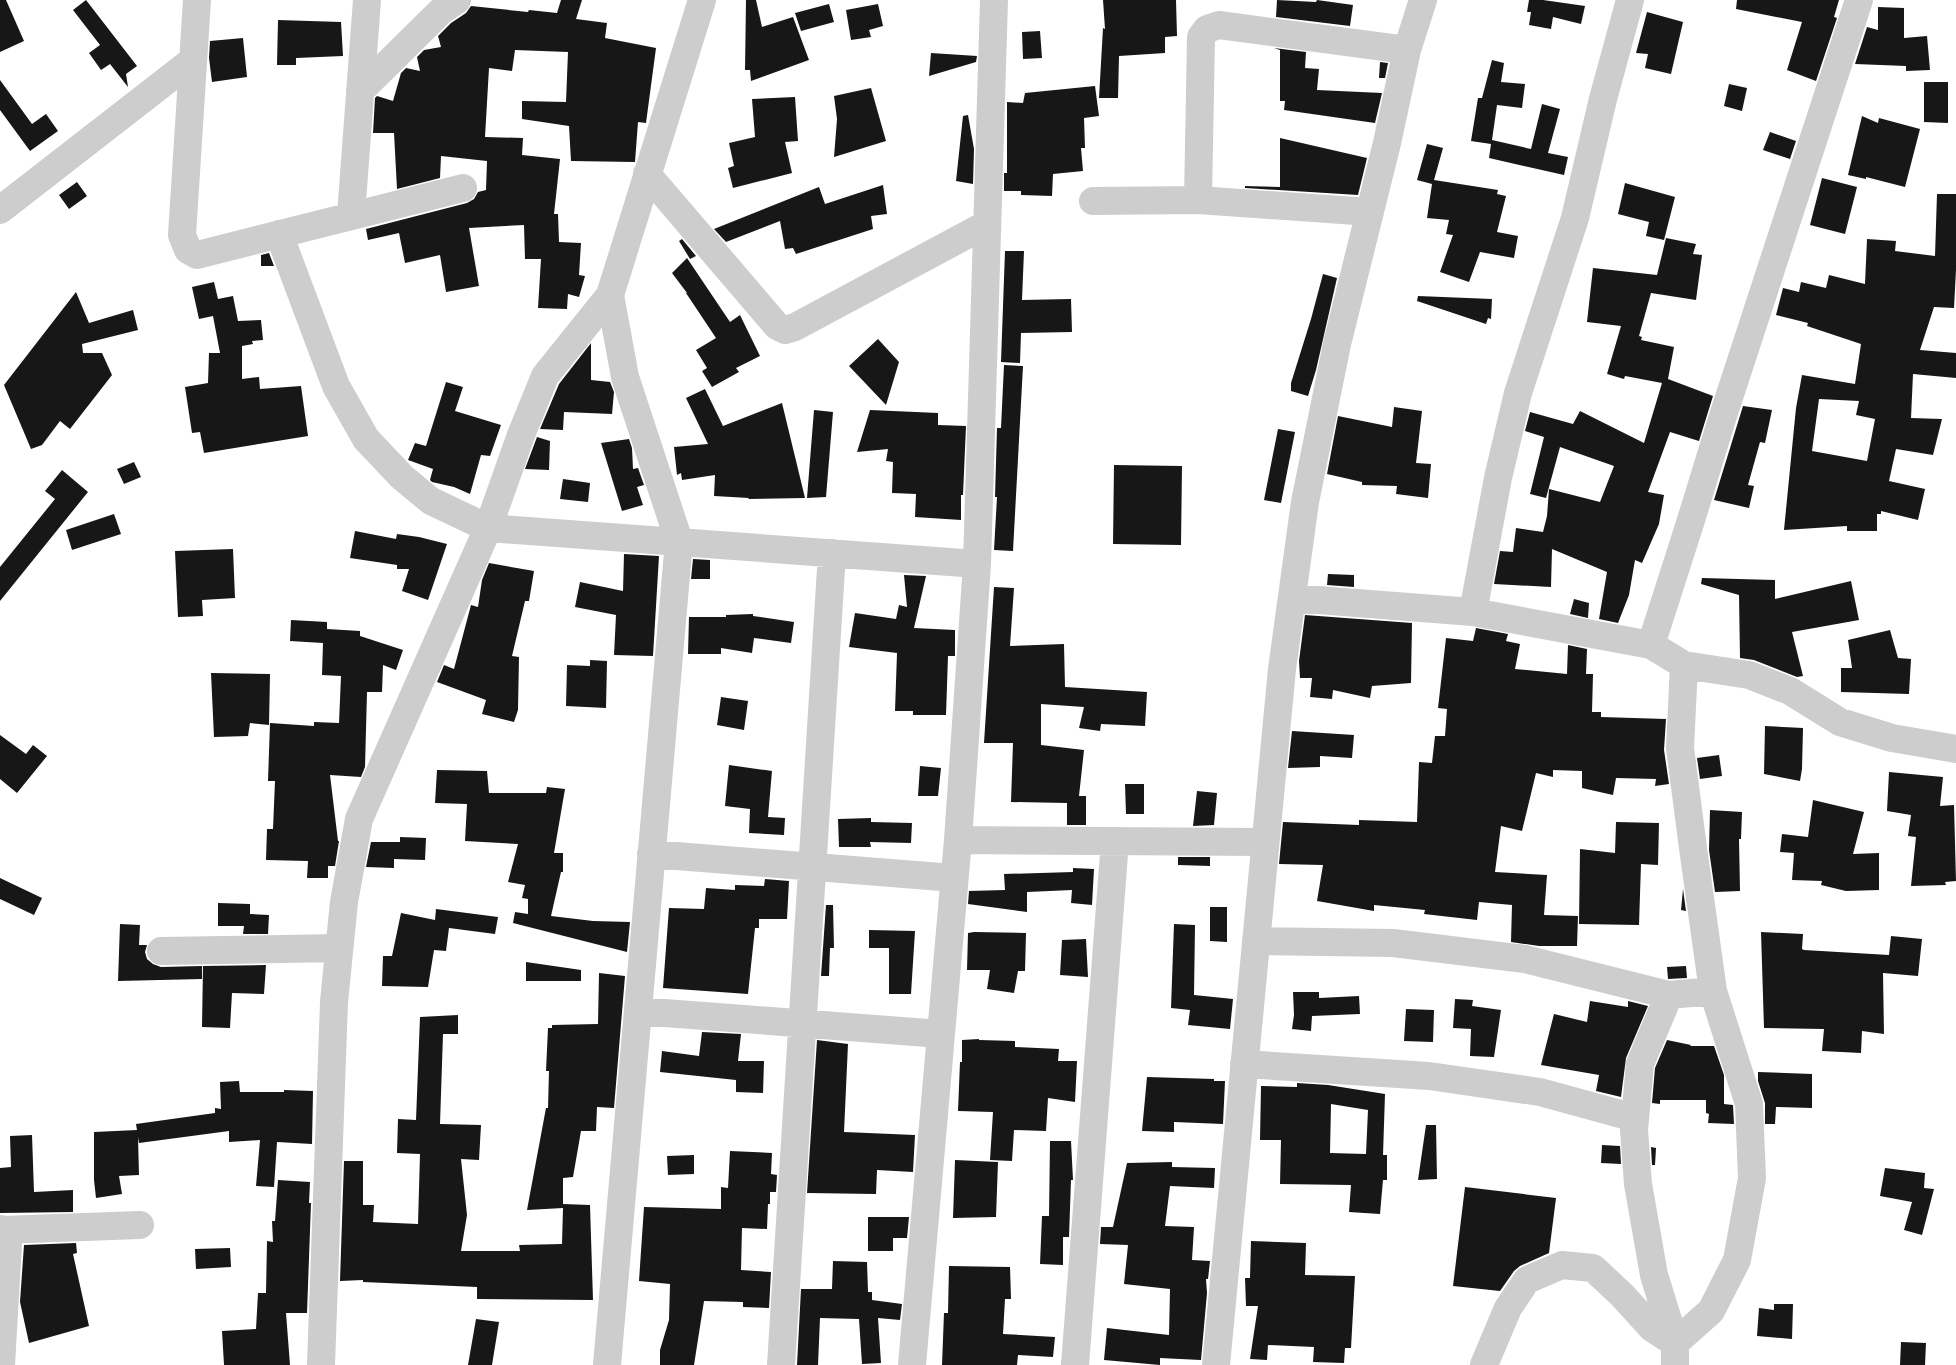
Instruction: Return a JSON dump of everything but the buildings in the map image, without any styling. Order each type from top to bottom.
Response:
[{"type":"street","points":[[197,0],[182,235],[188,250],[197,255],[463,188]]},
{"type":"street","points":[[351,215],[366,0]]},
{"type":"street","points":[[360,91],[441,11],[457,0]]},
{"type":"street","points":[[321,1365],[334,1002],[344,902],[359,819],[488,528],[520,435],[545,376],[610,295],[702,0]]},
{"type":"street","points":[[912,1365],[958,840],[977,564],[994,0]]},
{"type":"street","points":[[1216,1365],[1282,669],[1305,502],[1337,344],[1370,212],[1407,50],[1423,0]]},
{"type":"street","points":[[1473,612],[1498,478],[1518,393],[1575,218],[1603,99],[1630,0]]},
{"type":"street","points":[[1651,645],[1692,520],[1722,419],[1859,0]]},
{"type":"street","points":[[1198,200],[1201,37],[1207,29],[1219,25],[1407,50]]},
{"type":"street","points":[[0,210],[193,60]]},
{"type":"street","points":[[647,174],[777,326],[785,330],[795,327],[987,224]]},
{"type":"street","points":[[1094,201],[1198,200],[1370,212]]},
{"type":"street","points":[[279,234],[336,386],[366,439],[402,477],[431,501],[488,528],[977,564]]},
{"type":"street","points":[[606,1365],[679,542],[625,378],[610,295]]},
{"type":"street","points":[[781,1365],[832,553]]},
{"type":"street","points":[[1292,598],[1473,612],[1651,645],[1684,665],[1749,675],[1790,691],[1840,722],[1892,738],[1956,749]]},
{"type":"street","points":[[1675,1354],[1711,1311],[1737,1260],[1752,1178],[1749,1104],[1713,991],[1680,748],[1684,665]]},
{"type":"street","points":[[958,840],[1265,842]]},
{"type":"street","points":[[1075,1365],[1115,841]]},
{"type":"street","points":[[651,854],[954,878]]},
{"type":"street","points":[[1256,941],[1393,943],[1525,958],[1669,995],[1713,991]]},
{"type":"street","points":[[160,951],[339,948]]},
{"type":"street","points":[[1669,995],[1640,1064],[1634,1130],[1638,1184],[1652,1266],[1675,1354]]},
{"type":"street","points":[[638,1012],[940,1034]]},
{"type":"street","points":[[1244,1064],[1429,1076],[1540,1092],[1635,1118]]},
{"type":"street","points":[[1,1365],[8,1244],[1,1230],[140,1225]]},
{"type":"street","points":[[1484,1365],[1508,1308],[1528,1280],[1562,1265],[1593,1268],[1622,1295],[1675,1354]]}]
